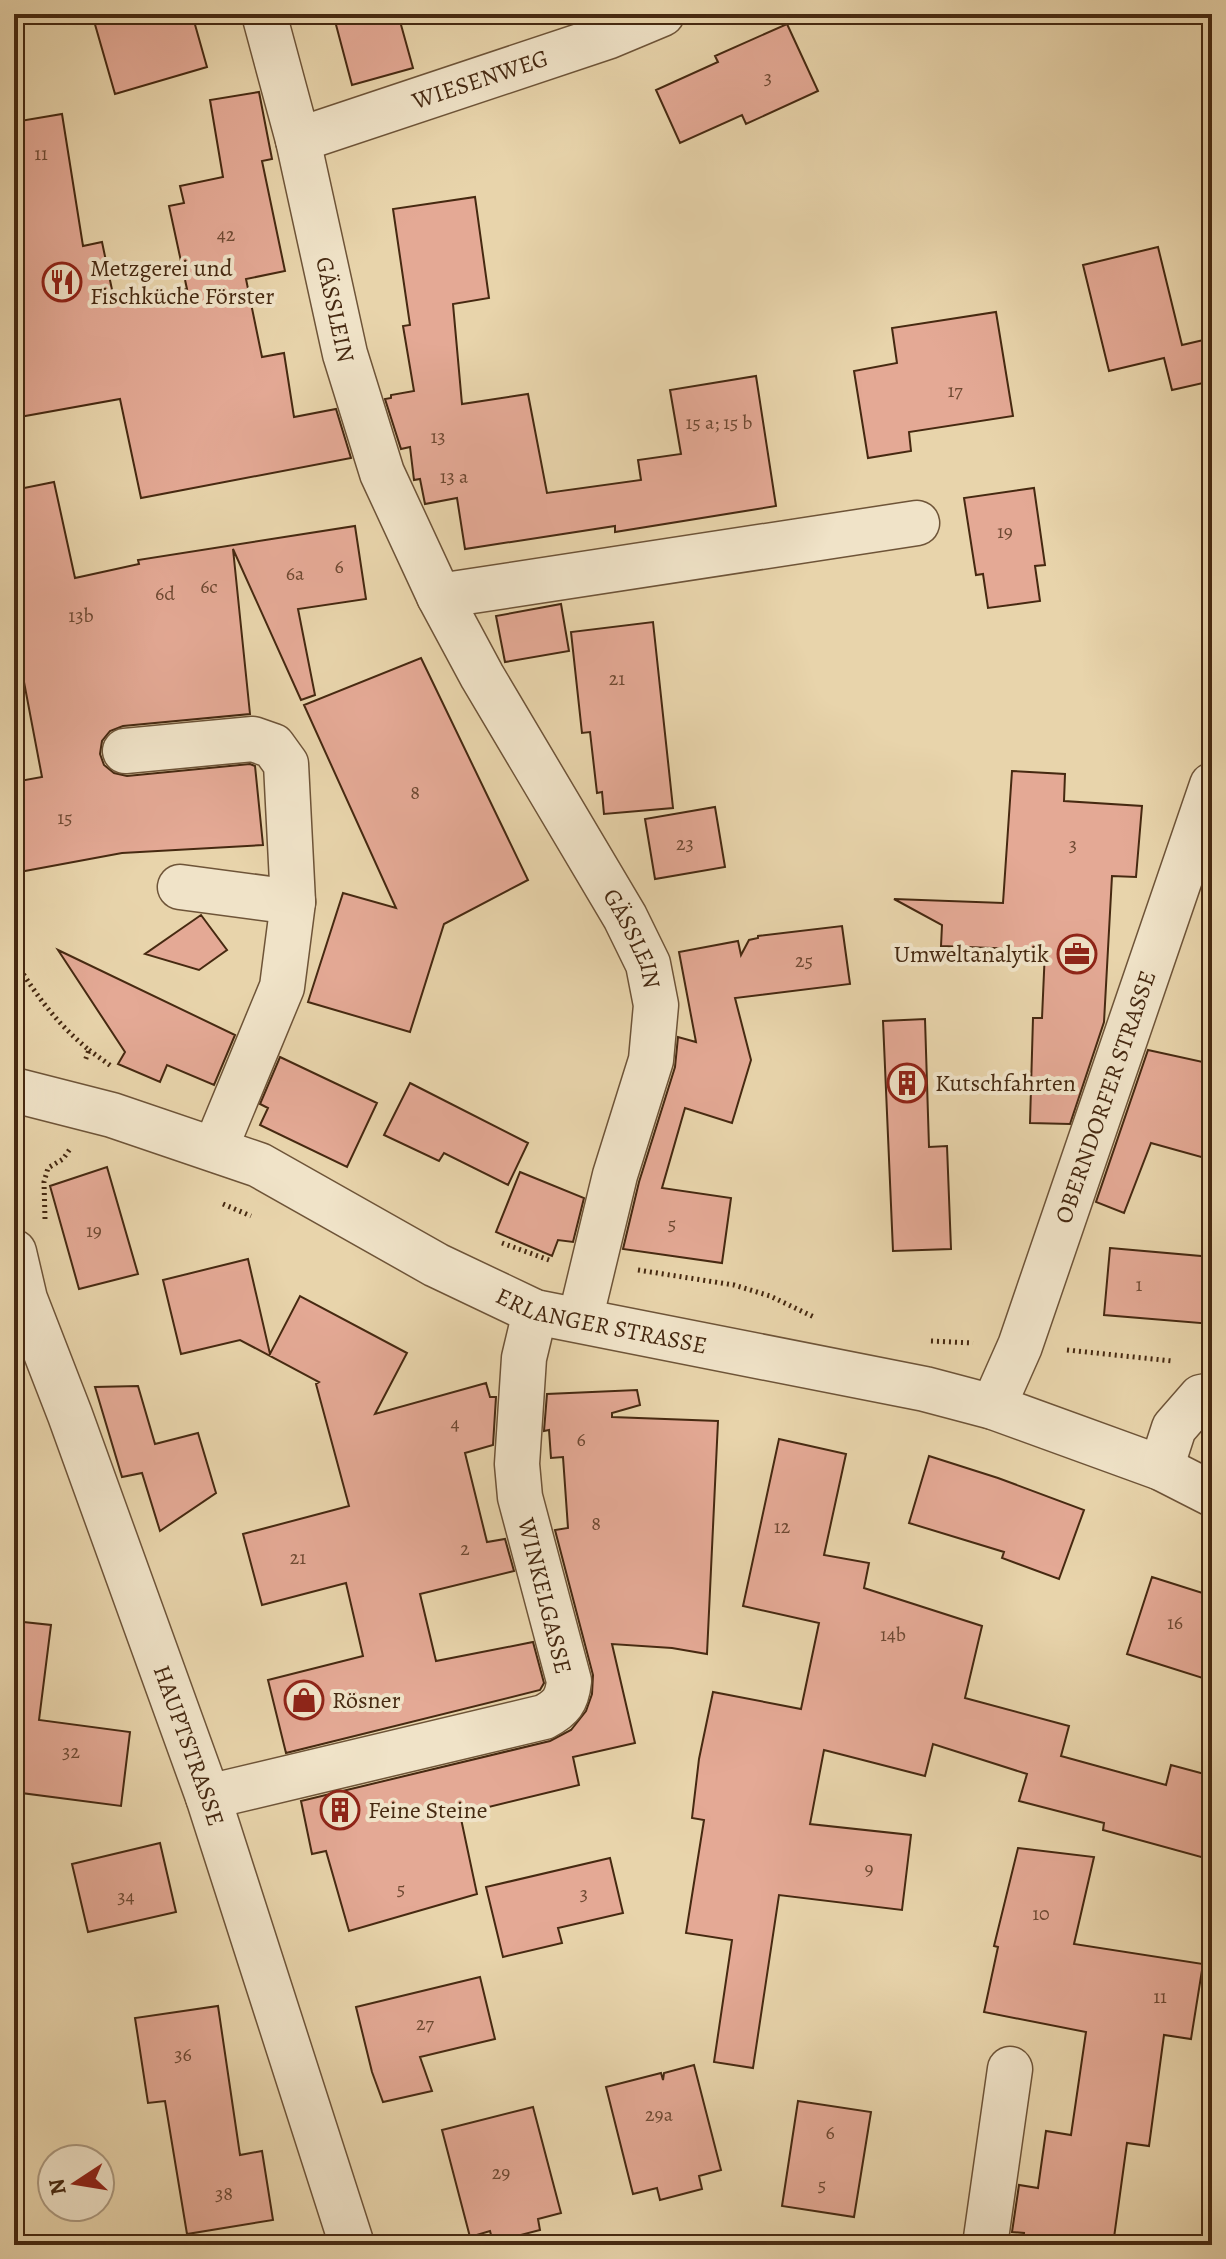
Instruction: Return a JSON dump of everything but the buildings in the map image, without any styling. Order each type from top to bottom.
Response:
[{"type":"street","name":"GÄSSLEIN","points":[[264,14],[298,140],[345,354],[382,473],[439,596],[551,795],[625,917],[648,964],[656,1005],[651,1060],[615,1175],[580,1320]]},
{"type":"street","name":"WIESENWEG","points":[[298,140],[607,37],[662,14]]},
{"type":"street","points":[[439,596],[917,523]]},
{"type":"street","points":[[125,751],[253,739],[273,746],[286,764],[293,902],[282,987],[215,1149]]},
{"type":"street","name":"OBERNDORFER STRASSE","points":[[993,1407],[1020,1346],[1212,785]]},
{"type":"street","points":[[180,887],[293,902]]},
{"type":"street","name":"ERLANGER STRASSE","points":[[14,1090],[112,1115],[259,1165],[436,1265],[535,1312],[925,1389],[993,1407],[1161,1468],[1212,1494]]},
{"type":"street","name":"HAUPTSTRASSE","points":[[30,1241],[25,1299],[208,1797],[352,2245]]},
{"type":"street","name":"WINKELGASSE","points":[[208,1797],[544,1717],[560,1709],[567,1697],[569,1681],[520,1497],[517,1464],[524,1358],[535,1312]]},
{"type":"street","points":[[1161,1468],[1174,1428],[1207,1396]]},
{"type":"street","points":[[985,2245],[1010,2069]]},
{"type":"path","points":[[14,959],[62,1028],[120,1072]]},
{"type":"path","points":[[30,1241],[48,1168],[63,1159],[74,1144],[77,1086],[89,1050]]},
{"type":"path","points":[[494,1239],[564,1266],[620,1268],[734,1285],[770,1296],[827,1322]]},
{"type":"path","points":[[924,1341],[1020,1346],[1200,1364],[1207,1396]]},
{"type":"place","name":"Metzgerei und Fischküche Förster","points":[[62,282]]},
{"type":"place","name":"Umweltanalytik","points":[[1077,954]]},
{"type":"place","name":"Kutschfahrten","points":[[907,1083]]},
{"type":"place","name":"Rösner","points":[[304,1700]]},
{"type":"place","name":"Feine Steine","points":[[340,1810]]}]
